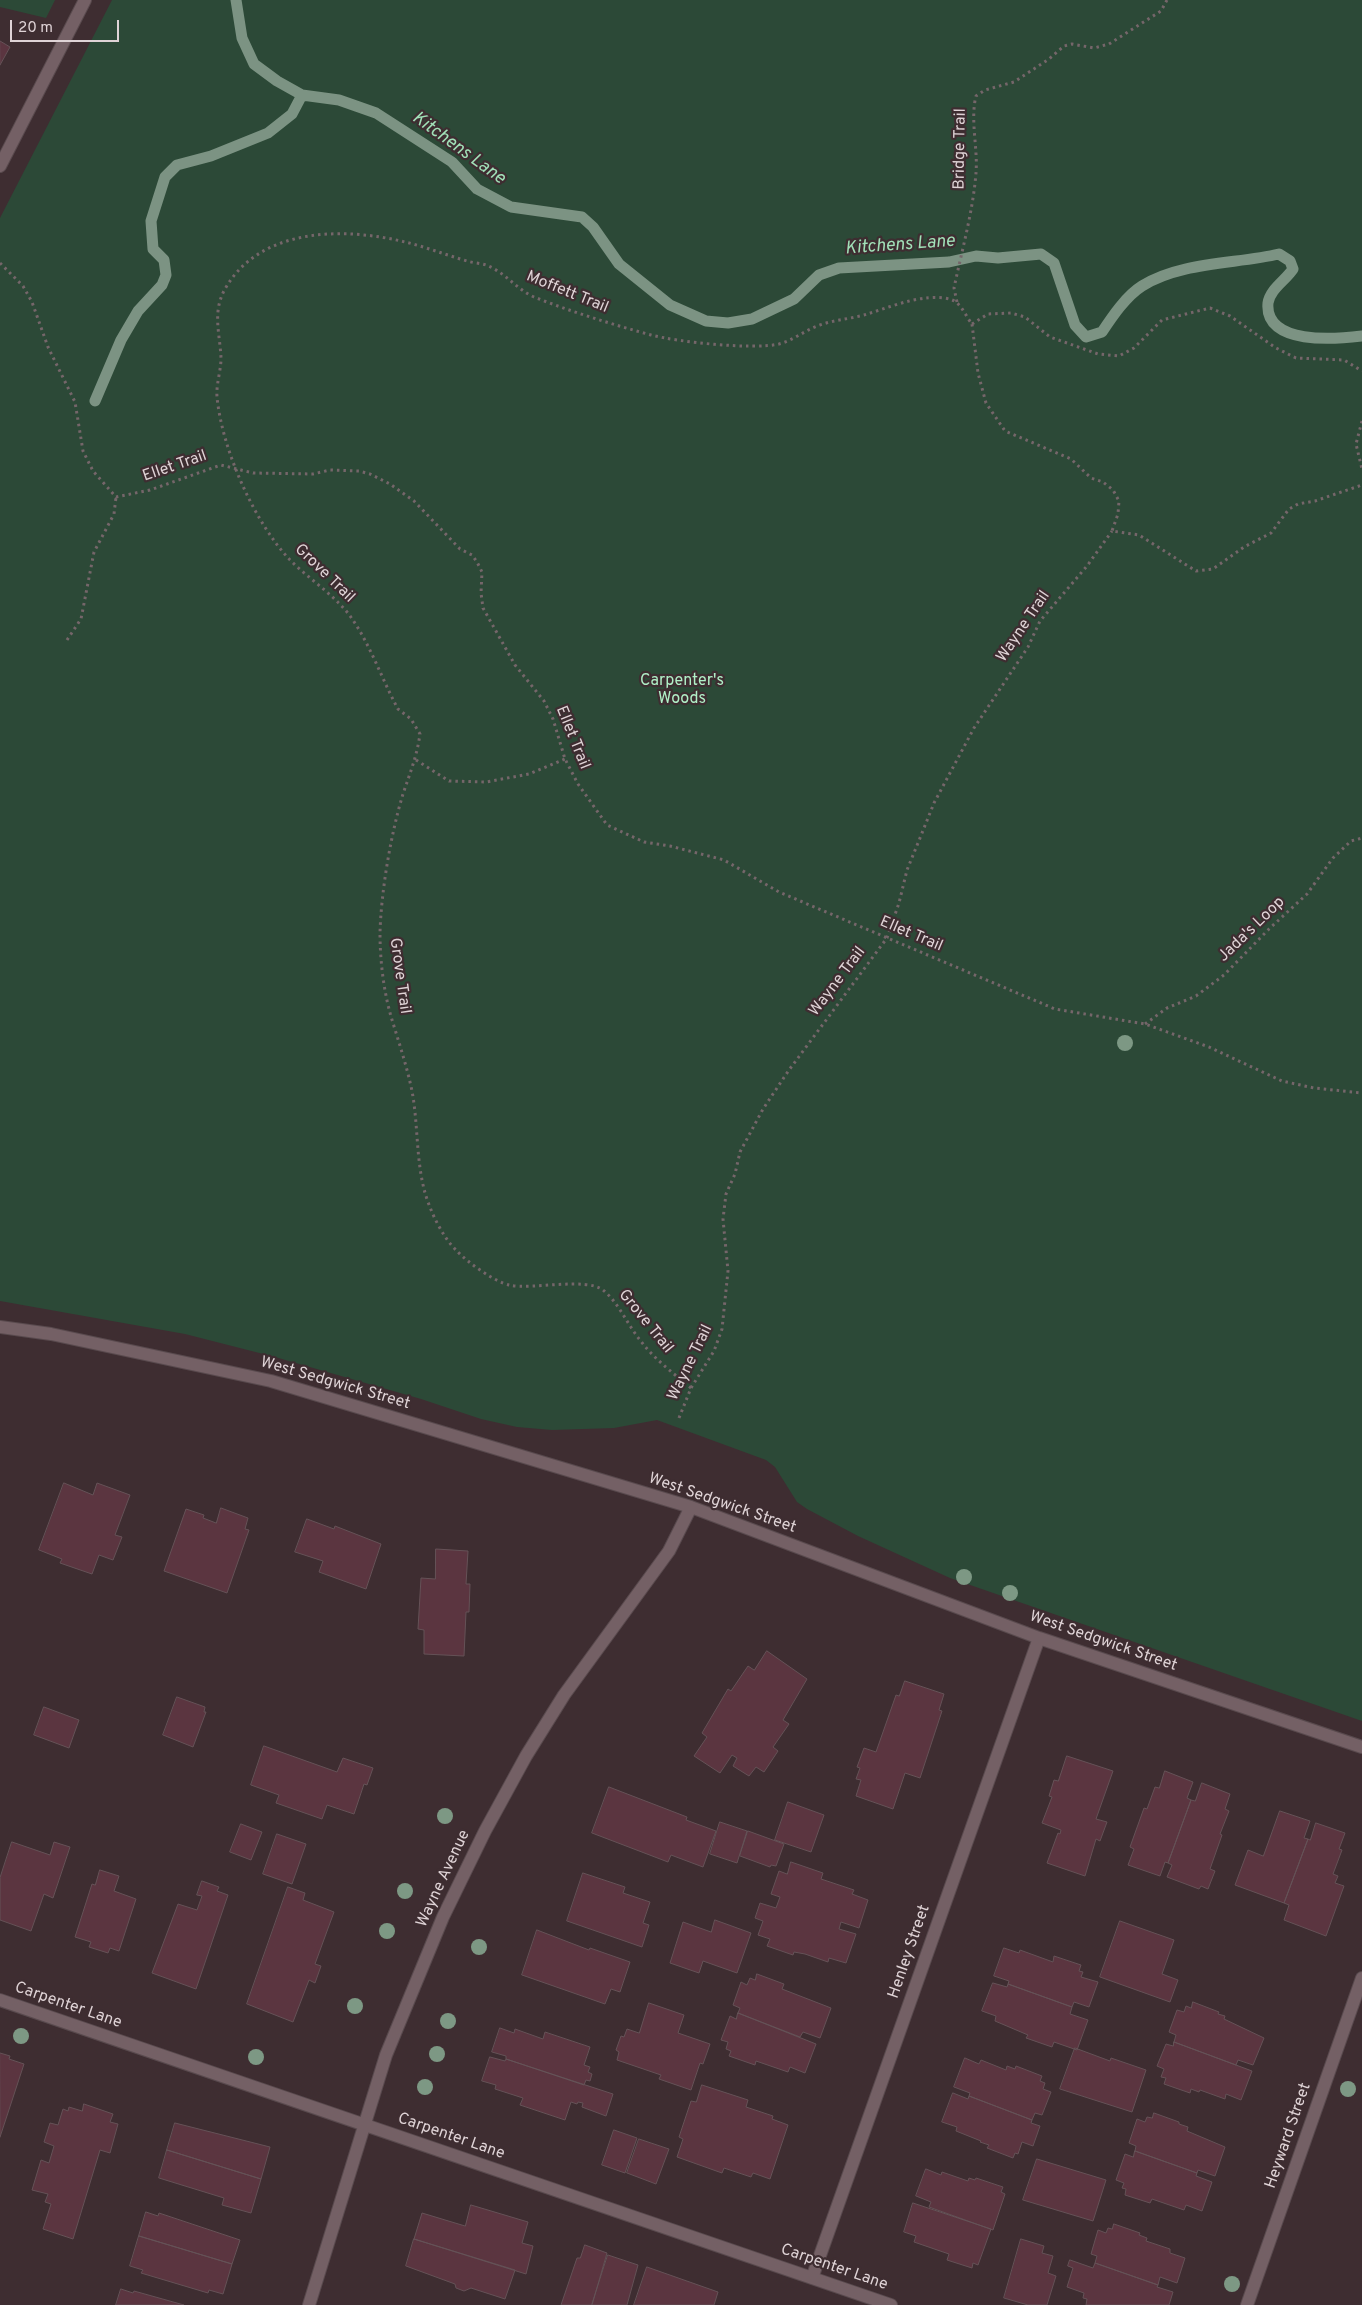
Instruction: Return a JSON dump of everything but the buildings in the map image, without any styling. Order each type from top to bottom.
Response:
[{"type":"street","points":[[0,166],[85,0]]},
{"type":"street","name":"West Sedgwick Street","points":[[0,1327],[51,1334],[271,1381],[564,1471],[691,1507],[1039,1638],[1362,1747]]},
{"type":"street","name":"Wayne Avenue","points":[[309,2305],[386,2055],[412,1989],[485,1831],[526,1756],[564,1695],[669,1551],[691,1507]]},
{"type":"street","name":"Henley Street","points":[[812,2278],[1039,1638]]},
{"type":"street","name":"Heyward Street","points":[[1247,2305],[1362,1978]]},
{"type":"street","name":"Carpenter Lane","points":[[0,2000],[891,2305]]},
{"type":"path","name":"Bridge Trail","points":[[957,302],[954,288],[976,173],[977,146],[973,108],[976,96],[985,90],[1020,78],[1049,60],[1064,46],[1072,44],[1094,48],[1109,44],[1161,11],[1167,0]]},
{"type":"path","name":"Moffett Trail","points":[[238,469],[228,448],[216,393],[221,364],[220,338],[217,323],[218,308],[223,292],[235,274],[253,256],[270,247],[305,236],[344,233],[408,242],[488,266],[505,276],[518,290],[576,313],[664,339],[689,342],[776,344],[794,339],[822,324],[926,298],[944,298],[957,302]]},
{"type":"path","points":[[0,263],[23,286],[32,302],[48,346],[75,402],[83,451],[92,471],[116,497],[114,514],[94,552],[81,620],[68,640]]},
{"type":"path","points":[[957,302],[972,324],[978,373],[986,403],[1005,431],[1071,460],[1091,478],[1103,482],[1112,490],[1119,501],[1118,514],[1112,531],[1139,535],[1196,571],[1213,569],[1236,552],[1271,533],[1288,509],[1298,504],[1315,501],[1362,485]]},
{"type":"path","points":[[972,324],[988,314],[1011,313],[1025,317],[1050,337],[1098,354],[1119,356],[1134,348],[1144,335],[1162,320],[1210,308],[1230,316],[1276,348],[1296,358],[1344,360],[1362,371]]},
{"type":"path","points":[[1362,421],[1356,444],[1362,469]]},
{"type":"path","name":"Ellet Trail","points":[[116,497],[150,490],[221,465],[253,473],[313,474],[330,470],[358,471],[390,484],[414,501],[460,549],[472,555],[477,562],[482,572],[481,593],[483,608],[515,665],[544,701],[553,720],[565,759],[592,806],[607,825],[644,842],[670,846],[724,860],[779,892],[1055,1009],[1145,1024],[1208,1047],[1282,1081],[1314,1088],[1362,1093]]},
{"type":"path","name":"Grove Trail","points":[[238,469],[252,505],[273,541],[293,563],[326,590],[349,614],[398,709],[411,719],[420,734],[416,760],[403,794],[388,865],[380,932],[383,972],[392,1021],[404,1054],[412,1093],[424,1190],[437,1221],[456,1251],[480,1269],[508,1285],[535,1287],[569,1283],[602,1289],[624,1315],[639,1339],[660,1363],[691,1388]]},
{"type":"path","name":"Wayne Trail","points":[[679,1418],[691,1388],[714,1351],[722,1329],[728,1271],[723,1219],[726,1194],[735,1174],[740,1152],[763,1109],[789,1070],[887,938],[899,903],[907,870],[934,803],[974,728],[1028,647],[1040,621],[1087,566],[1112,531]]},
{"type":"path","points":[[416,760],[449,780],[486,782],[529,774],[565,759]]},
{"type":"path","name":"Jada's Loop","points":[[1145,1024],[1167,1008],[1196,996],[1224,975],[1307,894],[1333,858],[1351,841],[1362,838]]},
{"type":"green space","points":[[0,0],[55,0],[46,18],[0,7]]},
{"type":"green space","name":"Carpenter's Woods","points":[[112,0],[1362,0],[1362,1721],[950,1578],[858,1536],[807,1509],[797,1502],[775,1467],[766,1460],[657,1420],[614,1428],[552,1430],[517,1427],[481,1419],[421,1399],[275,1357],[185,1334],[0,1301],[0,218]]},
{"type":"waterway","name":"Kitchens Lane","points":[[236,0],[242,38],[254,64],[277,81],[302,95],[339,100],[376,113],[452,162],[477,189],[511,207],[582,217],[593,227],[619,264],[670,305],[706,321],[728,323],[752,319],[794,299],[819,275],[839,268],[949,262],[976,256],[998,258],[1041,254],[1054,263],[1075,325],[1086,337],[1102,332],[1130,295],[1157,278],[1191,268],[1279,254],[1290,261],[1293,269],[1269,298],[1270,317],[1277,327],[1304,337],[1336,338],[1362,336]]},
{"type":"waterway","points":[[95,401],[121,340],[138,311],[162,285],[166,275],[164,260],[153,249],[151,221],[165,177],[177,165],[211,156],[268,133],[292,114],[302,95]]}]
